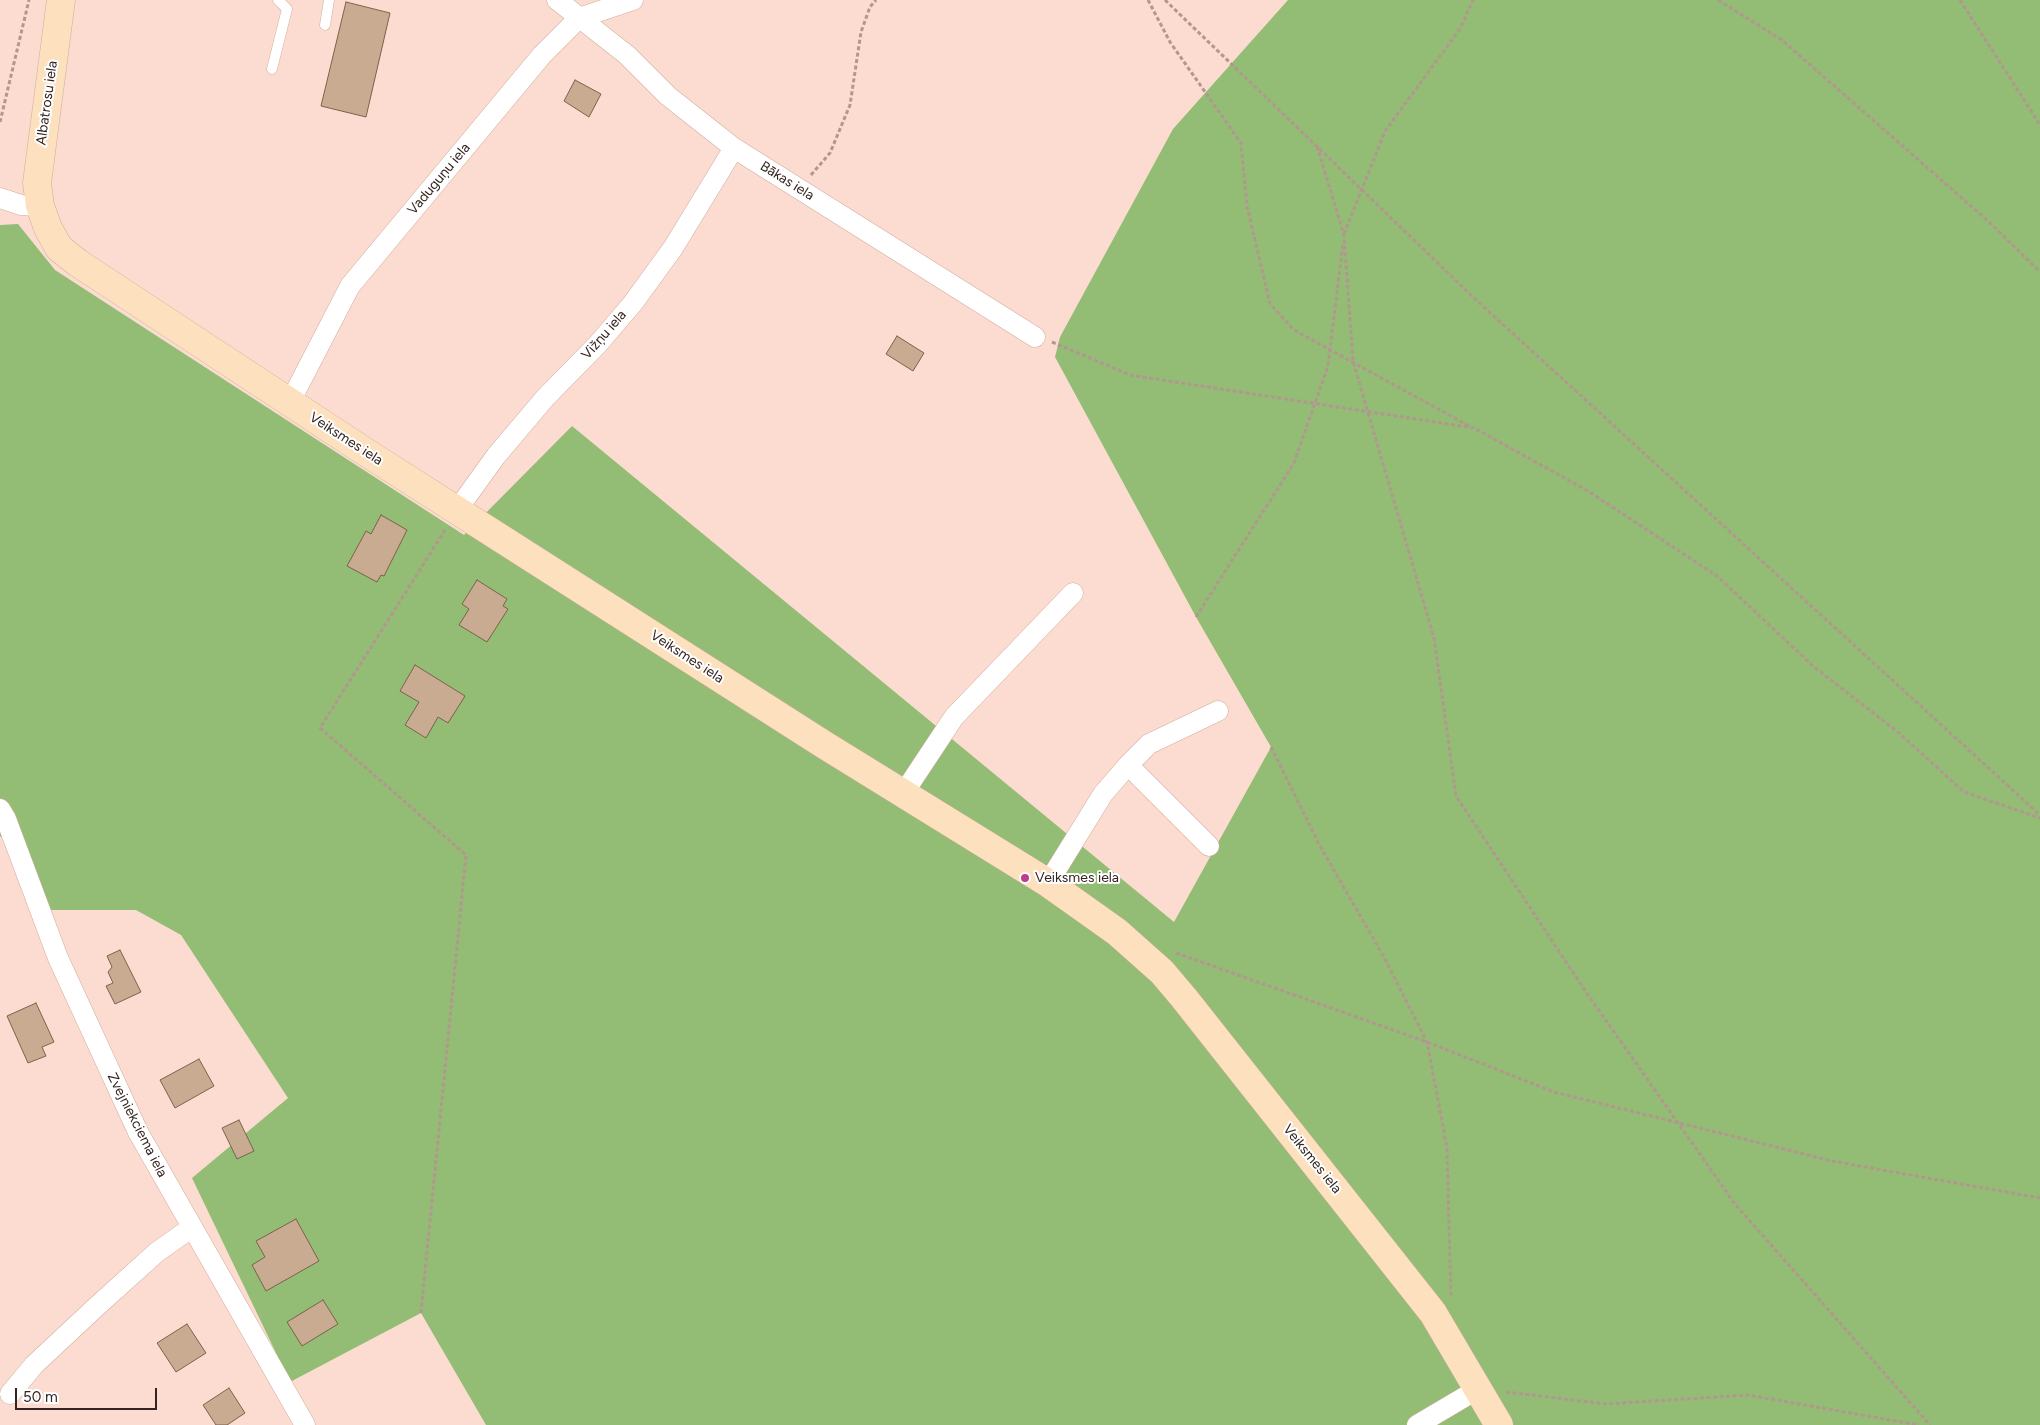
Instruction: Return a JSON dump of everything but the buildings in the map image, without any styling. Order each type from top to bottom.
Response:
[{"type":"main road","name":"Albatrosu iela","points":[[40,206],[37,183],[60,0]]},
{"type":"main road","name":"Veiksmes iela","points":[[40,206],[48,228],[60,248],[78,263],[457,510],[903,794],[1048,883],[1117,932],[1162,972],[1434,1313],[1499,1425]]},
{"type":"street","name":"Bākas iela","points":[[557,0],[627,55],[668,96],[734,148],[1035,337]]},
{"type":"street","name":"Vaduguņu iela","points":[[290,402],[350,286],[542,55],[579,18],[633,0]]},
{"type":"street","name":"Vižņu iela","points":[[457,510],[496,456],[545,398],[598,344],[632,303],[673,248],[734,148]]},
{"type":"street","points":[[0,198],[21,204],[40,206]]},
{"type":"street","points":[[903,794],[954,717],[1073,593]]},
{"type":"street","points":[[1048,883],[1103,794],[1128,765],[1149,744],[1218,711]]},
{"type":"street","points":[[1128,765],[1209,846]]},
{"type":"street","name":"Zvejniekciema iela","points":[[0,809],[58,958],[138,1132],[305,1425]]},
{"type":"street","points":[[10,1394],[34,1365],[96,1307],[157,1252],[191,1228]]},
{"type":"street","points":[[1417,1425],[1478,1389]]},
{"type":"lane","points":[[272,68],[287,9],[278,0]]},
{"type":"lane","points":[[325,25],[329,0]]},
{"type":"path","points":[[0,122],[29,0]]},
{"type":"path","points":[[798,188],[830,153],[850,105],[861,32],[870,7],[876,0]]},
{"type":"path","points":[[1148,0],[1170,42],[1241,143],[1247,206],[1270,304],[1294,330],[1353,361],[1420,401],[1474,428],[1588,491],[1717,576],[1813,666],[1899,733],[1964,792],[2040,816]]},
{"type":"path","points":[[1165,0],[1474,298],[2040,816]]},
{"type":"path","points":[[1196,617],[1294,463],[1328,366],[1344,235],[1385,131],[1460,29],[1473,0]]},
{"type":"path","points":[[1718,0],[1782,40],[1989,222],[2040,272]]},
{"type":"path","points":[[1960,0],[2040,125]]},
{"type":"path","points":[[1317,146],[1344,235],[1353,361],[1434,638],[1456,796],[1586,992],[1735,1204],[1930,1425]]},
{"type":"path","points":[[1035,337],[1065,346],[1130,375],[1474,428]]},
{"type":"path","points":[[421,1313],[466,855],[320,728],[457,510]]},
{"type":"path","points":[[1271,747],[1320,846],[1384,957],[1427,1042],[1447,1148],[1451,1303]]},
{"type":"path","points":[[1173,952],[1427,1042],[1554,1092],[1832,1161],[2040,1198]]},
{"type":"path","points":[[1478,1389],[1607,1404],[1748,1395],[1919,1425]]},
{"type":"green space","points":[[1288,0],[2040,0],[2040,1425],[486,1425],[421,1313],[290,1382],[192,1178],[288,1098],[181,935],[136,910],[51,910],[30,859],[0,836],[0,225],[18,224],[55,270],[464,535],[572,426],[1174,922],[1271,747],[1196,617],[1055,357],[1060,337],[1173,129]]},
{"type":"place","name":"Veiksmes iela","points":[[1025,878]]}]
